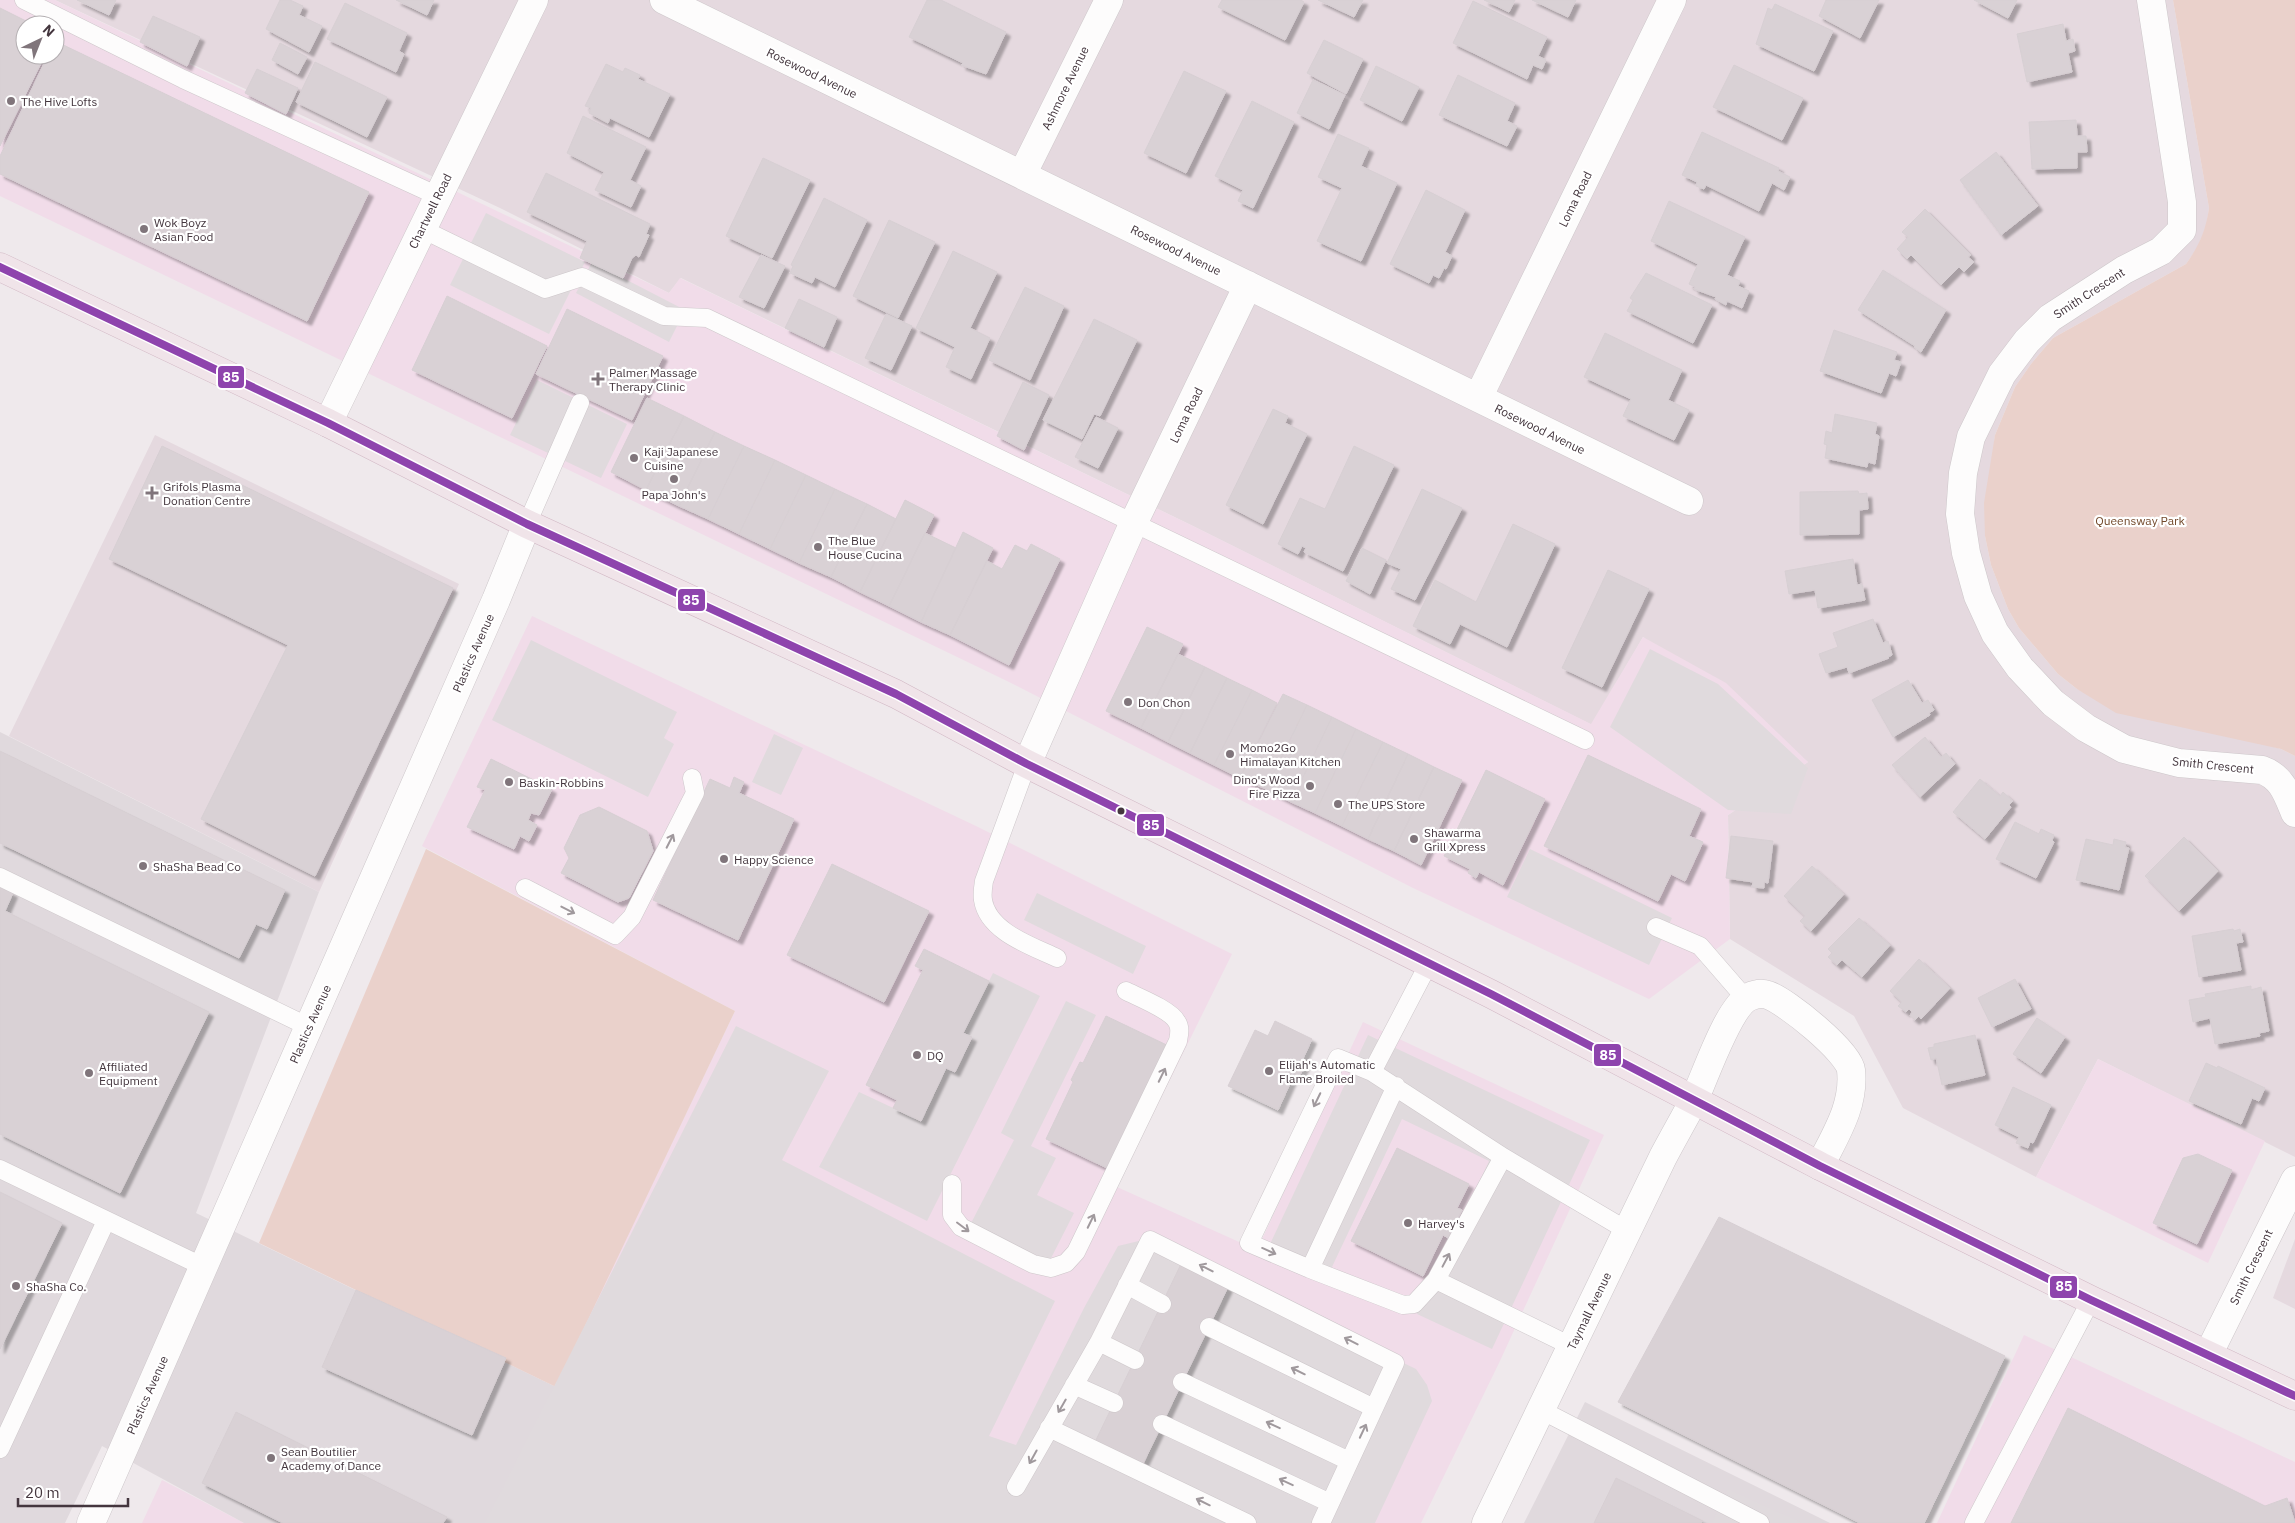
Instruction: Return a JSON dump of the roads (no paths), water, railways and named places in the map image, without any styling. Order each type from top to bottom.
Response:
[{"type":"main road","points":[[0,267],[328,423],[527,524],[896,694],[1026,764],[1429,963],[1820,1166],[2091,1300],[2295,1396]]},
{"type":"street","name":"Chartwell Road","points":[[328,423],[534,0]]},
{"type":"street","name":"Rosewood Avenue","points":[[664,0],[1689,501]]},
{"type":"street","name":"Ashmore Avenue","points":[[1022,176],[1109,0]]},
{"type":"street","name":"Loma Road","points":[[1478,398],[1672,0]]},
{"type":"street","name":"Smith Crescent","points":[[2151,0],[2182,202],[2182,230],[2161,251],[2124,270],[2050,318],[2027,341],[2002,374],[1971,436],[1963,473],[1960,514],[1966,553],[1978,596],[1994,633],[2020,668],[2053,703],[2086,728],[2124,749],[2179,763],[2262,770],[2269,773],[2276,777],[2284,789],[2295,813]]},
{"type":"street","name":"Loma Road","points":[[1026,764],[1134,522],[1248,285]]},
{"type":"street","name":"Plastics Avenue","points":[[91,1523],[496,600],[527,524]]},
{"type":"street","points":[[1746,999],[1760,994],[1783,1002],[1843,1054],[1851,1068],[1851,1100],[1820,1166]]},
{"type":"street","name":"Taymall Avenue","points":[[1486,1523],[1663,1157],[1694,1099],[1722,1036],[1740,1005],[1746,999]]},
{"type":"street","name":"Smith Crescent","points":[[2208,1355],[2295,1180]]},
{"type":"lane","points":[[24,0],[183,79],[438,196]]},
{"type":"lane","points":[[422,229],[545,289],[582,276],[664,316],[706,318],[1585,740]]},
{"type":"lane","points":[[527,524],[580,403]]},
{"type":"lane","points":[[1026,764],[984,881],[983,902],[993,921],[1013,937],[1057,958]]},
{"type":"lane","points":[[525,888],[615,935],[632,917],[694,793],[692,778]]},
{"type":"lane","points":[[0,877],[309,1027]]},
{"type":"lane","points":[[1656,927],[1700,946],[1746,999]]},
{"type":"lane","points":[[1372,1072],[1429,963]]},
{"type":"lane","points":[[952,1184],[952,1215],[960,1227],[1033,1264],[1051,1268],[1066,1263],[1076,1252],[1179,1036],[1177,1022],[1170,1014],[1126,991]]},
{"type":"lane","points":[[1503,1157],[1436,1280],[1414,1304],[1403,1305],[1249,1243],[1338,1058],[1372,1072],[1396,1086],[1503,1157],[1628,1232]]},
{"type":"lane","points":[[1310,1269],[1396,1086]]},
{"type":"lane","points":[[0,1169],[204,1266]]},
{"type":"lane","points":[[0,1449],[106,1221]]},
{"type":"lane","points":[[1016,1487],[1098,1342],[1150,1240],[1395,1363],[1321,1523]]},
{"type":"lane","points":[[1436,1280],[1571,1346]]},
{"type":"lane","points":[[1126,1285],[1162,1304]]},
{"type":"lane","points":[[1974,1523],[2091,1300]]},
{"type":"lane","points":[[1209,1327],[1374,1408]]},
{"type":"lane","points":[[1098,1342],[1135,1360]]},
{"type":"lane","points":[[1182,1382],[1349,1461]]},
{"type":"lane","points":[[1074,1385],[1114,1403]]},
{"type":"lane","points":[[1541,1410],[1760,1523]]},
{"type":"lane","points":[[1162,1424],[1330,1502]]},
{"type":"lane","points":[[1049,1428],[1247,1523]]},
{"type":"place","name":"The Hive Lofts","points":[[11,101]]},
{"type":"place","name":"Wok Boyz Asian Food","points":[[144,229]]},
{"type":"place","name":"Palmer Massage Therapy Clinic","points":[[598,379]]},
{"type":"place","name":"Kaji Japanese Cuisine","points":[[634,458]]},
{"type":"place","name":"Papa John's","points":[[674,479]]},
{"type":"place","name":"Grifols Plasma Donation Centre","points":[[152,493]]},
{"type":"place","name":"The Blue House Cucina","points":[[818,547]]},
{"type":"place","name":"Don Chon","points":[[1128,702]]},
{"type":"place","name":"Momo2Go Himalayan Kitchen","points":[[1230,754]]},
{"type":"place","name":"Baskin-Robbins","points":[[509,782]]},
{"type":"place","name":"Dino's Wood Fire Pizza","points":[[1310,786]]},
{"type":"place","name":"The UPS Store","points":[[1338,804]]},
{"type":"place","name":"Shawarma Grill Xpress","points":[[1414,839]]},
{"type":"place","name":"Happy Science","points":[[724,859]]},
{"type":"place","name":"ShaSha Bead Co","points":[[143,866]]},
{"type":"place","name":"DQ","points":[[917,1055]]},
{"type":"place","name":"Elijah's Automatic Flame Broiled","points":[[1269,1071]]},
{"type":"place","name":"Affiliated Equipment","points":[[89,1073]]},
{"type":"place","name":"Harvey's","points":[[1408,1223]]},
{"type":"place","name":"ShaSha Co.","points":[[16,1286]]},
{"type":"place","name":"Sean Boutilier Academy of Dance","points":[[271,1458]]},
{"type":"park label","name":"Queensway Park","points":[[2140,520]]}]
